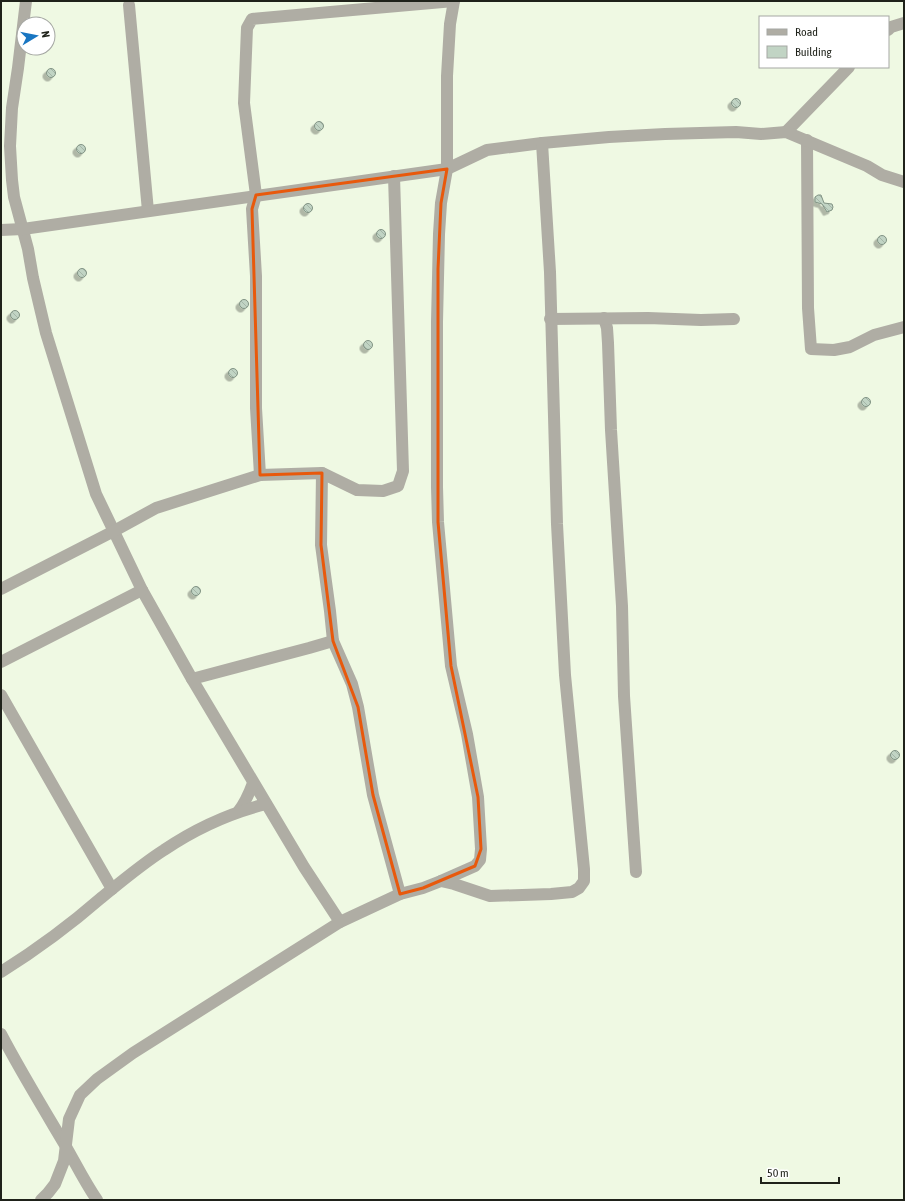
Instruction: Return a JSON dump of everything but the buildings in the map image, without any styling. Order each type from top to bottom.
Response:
[{"type":"street","points":[[26,1],[18,68],[12,102],[10,146],[13,191],[46,333],[96,494],[142,590],[192,679],[304,867],[340,922]]},
{"type":"street","points":[[40,1200],[55,1184],[64,1161],[69,1118],[73,1107],[80,1095],[97,1079],[133,1053],[340,922],[400,894],[423,888],[475,866],[480,860],[481,849],[478,797],[466,727],[452,666],[438,522],[438,269],[441,203],[447,169],[447,76],[450,24],[454,1],[252,19],[247,28],[244,103],[256,195],[252,209],[256,276],[256,408],[260,475]]},
{"type":"street","points":[[129,4],[148,211]]},
{"type":"street","points":[[889,29],[904,23]]},
{"type":"street","points":[[786,132],[849,68]]},
{"type":"street","points":[[1,230],[23,229],[256,195],[329,187],[447,169],[487,150],[542,143],[665,134],[736,132],[761,134],[786,132],[867,166],[882,175],[904,182]]},
{"type":"street","points":[[807,140],[808,308],[811,349],[843,349],[874,335],[904,327]]},
{"type":"street","points":[[440,880],[490,896],[572,892],[579,888],[584,881],[581,834],[565,675],[557,524],[550,319],[550,272],[542,143]]},
{"type":"street","points":[[1,589],[156,508],[260,475],[322,473],[357,490],[383,491],[398,486],[403,471],[394,176]]},
{"type":"street","points":[[604,318],[607,328],[608,343],[611,430],[622,606],[624,696],[636,872]]},
{"type":"street","points":[[550,319],[734,319]]},
{"type":"street","points":[[322,473],[321,545],[333,641],[352,684],[358,707],[373,795],[400,894]]},
{"type":"street","points":[[1,662],[142,590]]},
{"type":"street","points":[[192,679],[333,641]]},
{"type":"street","points":[[1,695],[112,889]]},
{"type":"street","points":[[238,812],[246,801],[253,783]]},
{"type":"street","points":[[1,972],[33,952],[112,889],[184,837],[238,812],[266,804]]},
{"type":"street","points":[[1,1034],[85,1183],[97,1200]]},
{"type":"highlighted area","points":[[447,169],[441,203],[438,269],[438,522],[451,666],[478,797],[481,849],[475,866],[423,888],[400,894],[373,795],[358,707],[333,641],[321,545],[322,473],[260,475],[252,209],[256,195]]}]
